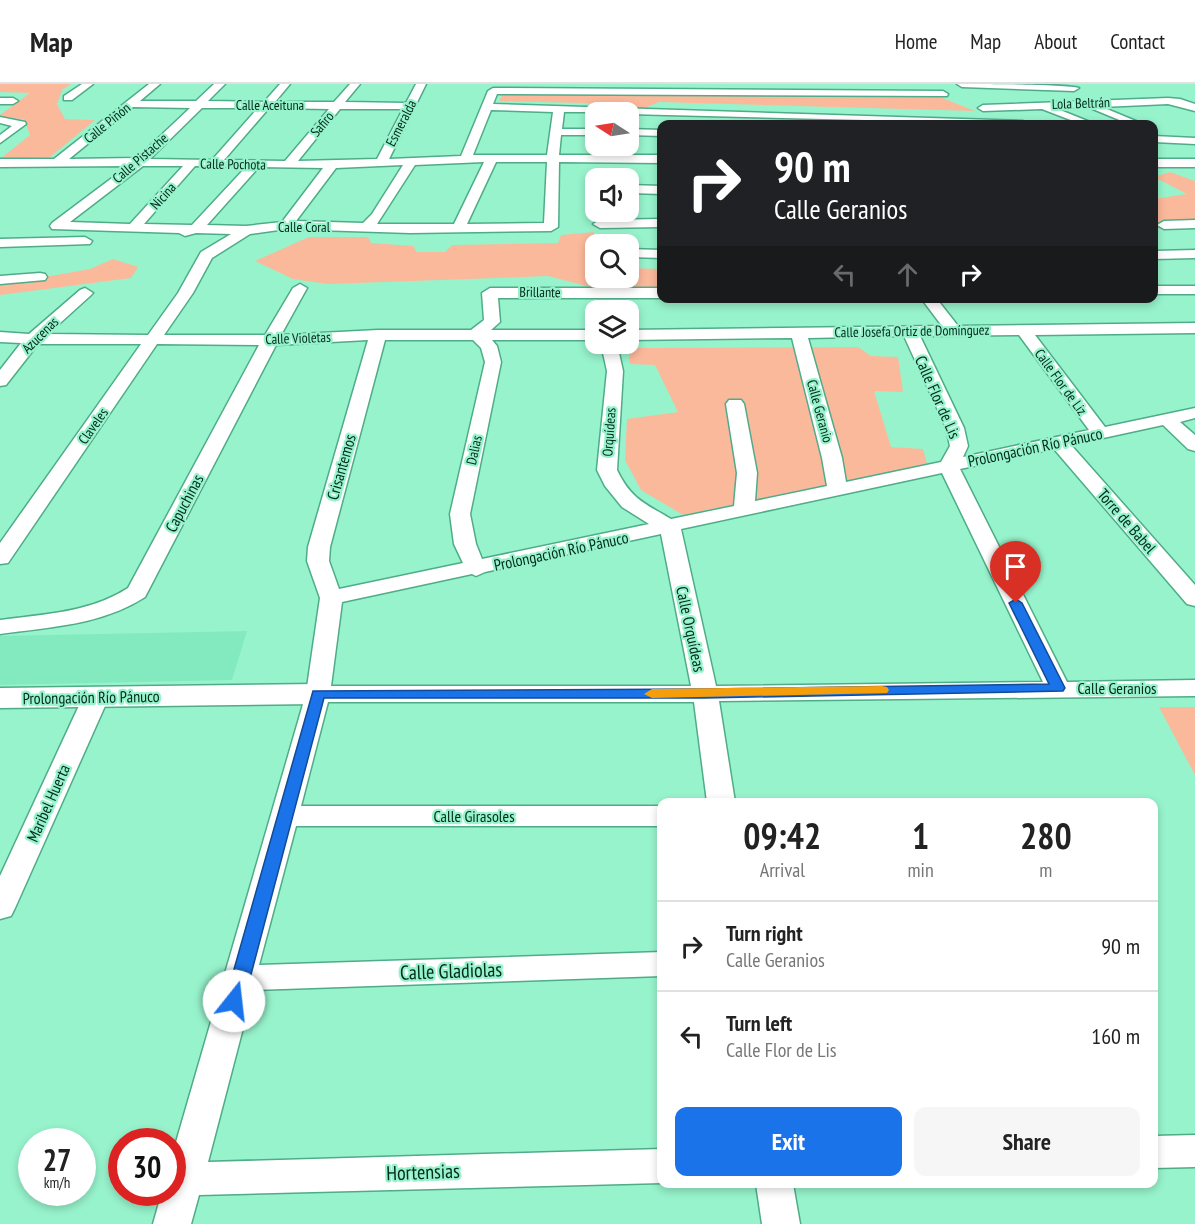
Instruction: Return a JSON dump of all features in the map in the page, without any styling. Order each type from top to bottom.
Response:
[{"type":"street","points":[[68,98],[88,84]]},
{"type":"street","name":"Calle Piñón","points":[[59,161],[155,84]]},
{"type":"street","name":"Calle Pistache","points":[[57,226],[140,162],[219,84]]},
{"type":"street","points":[[214,164],[285,84]]},
{"type":"street","name":"Safiro","points":[[289,164],[355,84]]},
{"type":"street","name":"Esmeralda","points":[[381,163],[422,84]]},
{"type":"street","points":[[466,159],[494,87],[751,88],[948,96],[915,84]]},
{"type":"street","points":[[962,84],[1087,89]]},
{"type":"street","points":[[1132,91],[1167,92]]},
{"type":"street","points":[[0,101],[13,101]]},
{"type":"street","points":[[1082,102],[1128,120]]},
{"type":"street","name":"Lola Beltrán","points":[[1012,120],[978,106],[1082,102],[1180,102],[1195,108]]},
{"type":"street","name":"Calle Aceituna","points":[[132,104],[409,106]]},
{"type":"street","points":[[1034,104],[1079,120]]},
{"type":"street","points":[[487,107],[726,120]]},
{"type":"street","points":[[553,157],[559,110]]},
{"type":"street","points":[[0,120],[21,124],[0,140]]},
{"type":"street","points":[[556,132],[585,132]]},
{"type":"street","points":[[1158,132],[1177,140]]},
{"type":"street","points":[[639,133],[657,133]]},
{"type":"street","points":[[1158,139],[1195,141]]},
{"type":"street","name":"Calle Coral","points":[[57,226],[196,230],[246,230],[286,225],[458,229],[551,227],[553,157]]},
{"type":"street","points":[[458,229],[492,158]]},
{"type":"street","name":"Calle Pochota","points":[[0,163],[59,161],[332,165],[492,158],[657,159]]},
{"type":"street","points":[[366,228],[377,216],[411,162]]},
{"type":"street","name":"Nicina","points":[[134,228],[192,163]]},
{"type":"street","points":[[1158,163],[1195,163]]},
{"type":"street","points":[[0,243],[124,241],[196,230],[256,164]]},
{"type":"street","points":[[286,225],[332,165]]},
{"type":"street","points":[[639,189],[657,190]]},
{"type":"street","points":[[602,223],[657,223]]},
{"type":"street","points":[[1164,225],[1195,224]]},
{"type":"street","name":"Claveles","points":[[0,558],[185,293],[206,255],[246,230]]},
{"type":"street","points":[[639,253],[657,254]]},
{"type":"street","points":[[1158,255],[1194,256]]},
{"type":"street","points":[[0,280],[40,277]]},
{"type":"street","name":"Brillante","points":[[476,334],[492,322],[489,295],[491,292],[585,286]]},
{"type":"street","name":"Capuchinas","points":[[0,627],[101,611],[124,602],[137,592],[270,340],[300,288]]},
{"type":"street","name":"Brillante","points":[[625,288],[657,292]]},
{"type":"street","points":[[1158,290],[1195,290]]},
{"type":"street","name":"Azucenas","points":[[0,381],[33,339],[85,293]]},
{"type":"street","points":[[932,303],[953,330]]},
{"type":"street","name":"Calle Josefa Ortiz de Domínguez","points":[[639,335],[1195,328]]},
{"type":"street","name":"Calle Flor de Liz","points":[[1023,330],[1100,433]]},
{"type":"street","name":"Calle Flor de Lis","points":[[910,332],[955,428],[959,446],[949,465],[1058,688]]},
{"type":"street","name":"Calle Geranio","points":[[799,333],[832,458],[837,489]]},
{"type":"street","name":"Dalias","points":[[476,334],[489,346],[493,362],[460,514],[465,544],[476,569]]},
{"type":"street","name":"Calle Violetas","points":[[0,337],[270,340],[378,335],[585,335]]},
{"type":"street","name":"Crisantemos","points":[[331,598],[318,561],[319,547],[378,335]]},
{"type":"street","name":"Orquídeas","points":[[611,354],[615,371],[607,470],[615,486],[629,503],[670,527]]},
{"type":"street","points":[[735,404],[747,473],[744,511]]},
{"type":"street","name":"Prolongación Río Pánuco","points":[[331,598],[476,569],[1195,413]]},
{"type":"street","points":[[1166,418],[1195,445]]},
{"type":"street","name":"Torre de Babel","points":[[1059,442],[1195,599]]},
{"type":"street","name":"Calle Orquídeas","points":[[670,527],[705,694],[720,798]]},
{"type":"street","points":[[186,1172],[318,694],[331,598]]},
{"type":"street","name":"Calle Geranios","points":[[318,694],[705,694],[1195,688]]},
{"type":"street","name":"Prolongación Río Pánuco","points":[[0,699],[318,694]]},
{"type":"street","name":"Maribel Huerta","points":[[0,908],[96,697]]},
{"type":"street","name":"Calle Girasoles","points":[[286,816],[657,816]]},
{"type":"street","name":"Calle Gladiolas","points":[[241,978],[657,964]]},
{"type":"street","points":[[1158,1152],[1195,1151]]},
{"type":"street","name":"Hortensias","points":[[186,1179],[657,1166]]},
{"type":"street","points":[[776,1188],[782,1224]]},
{"type":"street","points":[[172,1224],[177,1206]]},
{"type":"shaded area","points":[[0,84],[71,84],[62,90],[57,104],[65,119],[95,120],[50,157],[0,159],[30,135],[24,119],[0,118],[0,115],[30,93],[0,92]]},
{"type":"shaded area","points":[[503,94],[940,97],[975,111],[659,102],[639,111],[639,102],[499,101]]},
{"type":"shaded area","points":[[1170,172],[1195,181],[1195,223],[1158,228],[1158,198],[1187,194],[1158,179],[1158,176]]},
{"type":"shaded area","points":[[594,232],[594,234],[585,234],[585,286],[548,276],[328,284],[293,279],[255,261],[309,237],[368,237],[371,243],[413,246],[417,252],[445,252],[452,245],[558,243],[561,235]]},
{"type":"shaded area","points":[[113,259],[138,267],[131,278],[0,295],[0,285],[90,269]]},
{"type":"shaded area","points":[[639,268],[657,269],[657,290],[609,292],[594,288],[639,288]]},
{"type":"shaded area","points":[[858,347],[871,356],[898,357],[903,392],[874,391],[891,447],[923,449],[927,464],[683,515],[641,490],[625,460],[627,419],[678,412],[655,365],[630,364],[629,354],[639,354],[639,348]]},
{"type":"shaded area","points":[[247,631],[232,680],[0,685],[0,636]]},
{"type":"shaded area","points":[[1159,707],[1195,707],[1195,775]]},
{"type":"slow traffic","points":[[652,694],[882,690]]},
{"type":"route","points":[[234,1001],[318,694],[705,694],[1058,688],[1016,603]]}]
